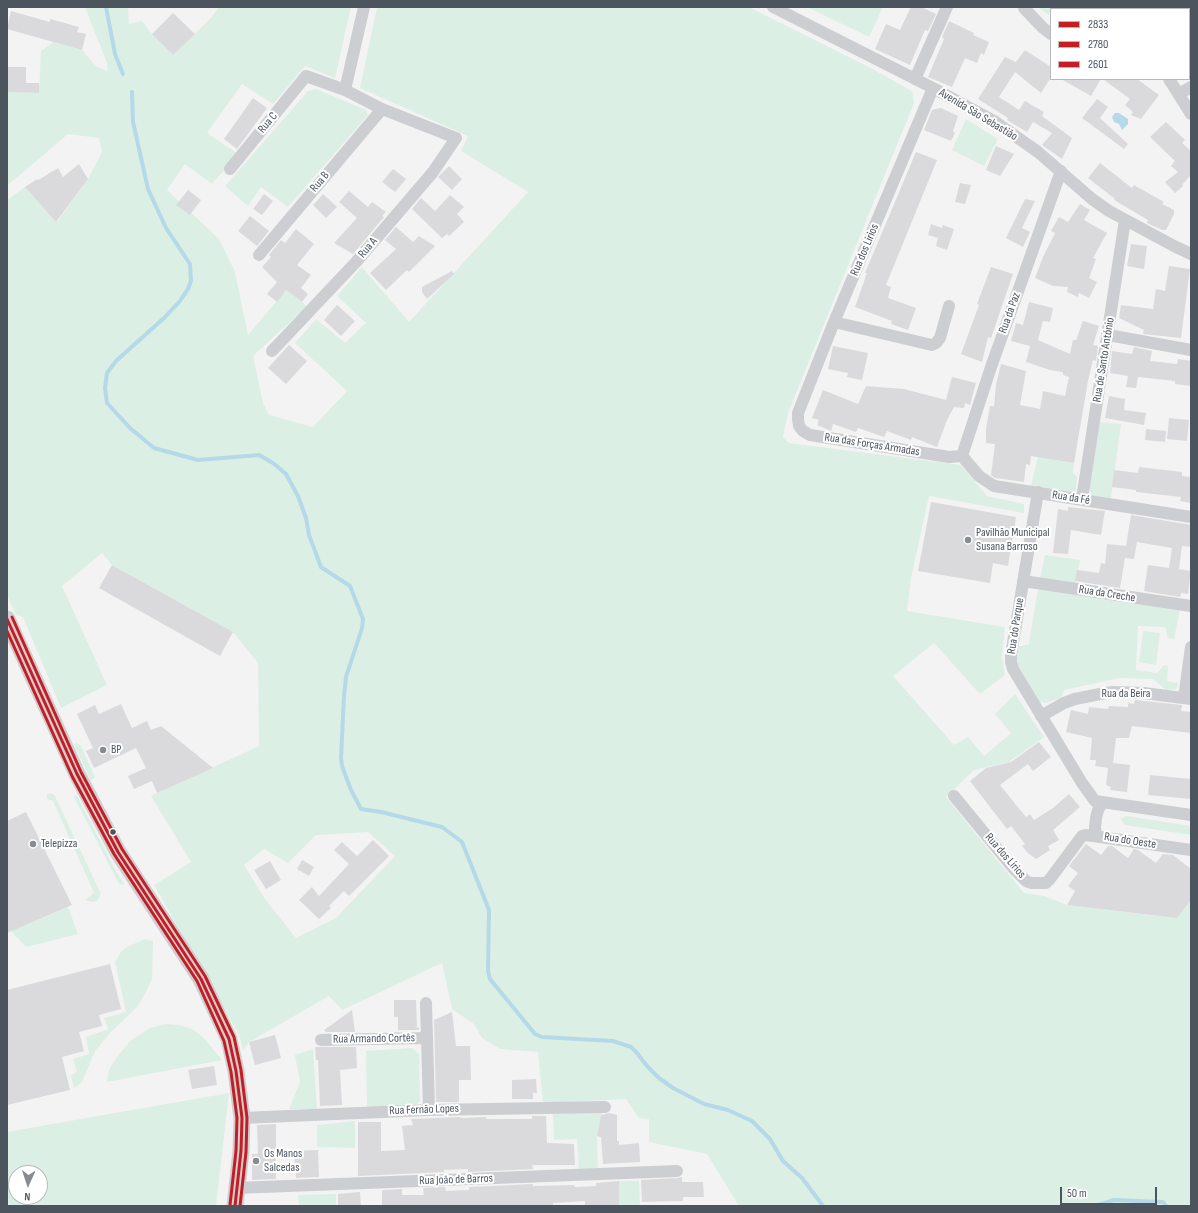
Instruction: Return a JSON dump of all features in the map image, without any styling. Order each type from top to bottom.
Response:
[{"type":"street","points":[[364,7],[345,90],[382,109]]},
{"type":"street","name":"Avenida São Sebastião","points":[[772,7],[933,88],[994,122],[1023,141],[1061,171],[1092,199],[1109,211],[1191,254]]},
{"type":"street","points":[[915,79],[947,7]]},
{"type":"street","points":[[1024,8],[1050,33]]},
{"type":"street","name":"Rua C","points":[[230,169],[306,76],[345,90]]},
{"type":"street","points":[[1170,80],[1191,114]]},
{"type":"street","points":[[1179,94],[1191,87]]},
{"type":"street","name":"Rua dos Lírios","points":[[798,413],[834,322],[933,88]]},
{"type":"street","name":"Rua A","points":[[272,351],[356,262],[433,172],[456,138],[382,109]]},
{"type":"street","name":"Rua B","points":[[259,255],[382,109]]},
{"type":"street","name":"Rua da Paz","points":[[962,456],[991,366],[1061,171]]},
{"type":"street","name":"Rua de Santo António","points":[[1082,499],[1125,220]]},
{"type":"street","points":[[834,322],[932,345],[940,338],[949,306]]},
{"type":"street","points":[[1108,335],[1191,350]]},
{"type":"street","name":"Rua das Forças Armadas","points":[[798,413],[799,426],[803,431],[810,435],[949,457],[962,456]]},
{"type":"street","name":"Rua da Fé","points":[[962,456],[979,476],[994,486],[1191,517]]},
{"type":"street","name":"Rua do Parque","points":[[1038,492],[1011,662],[1018,678],[1090,795],[1095,802],[1102,803]]},
{"type":"street","name":"Rua da Creche","points":[[1023,581],[1191,606]]},
{"type":"street","points":[[7,619],[77,774],[118,852],[200,979],[229,1039],[236,1071],[242,1118],[241,1151],[235,1206]]},
{"type":"street","points":[[1187,698],[1191,647]]},
{"type":"street","name":"Rua da Beira","points":[[1041,716],[1053,708],[1070,701],[1113,692],[1144,693],[1187,698]]},
{"type":"street","name":"Rua dos Lírios","points":[[954,796],[1014,869],[1026,881],[1031,883],[1046,883],[1082,836],[1096,836]]},
{"type":"street","points":[[1102,803],[1191,815]]},
{"type":"street","name":"Rua do Oeste","points":[[1102,803],[1096,818],[1096,836],[1191,850]]},
{"type":"street","points":[[426,1003],[429,1110]]},
{"type":"street","name":"Rua Armando Cortês","points":[[321,1040],[427,1038]]},
{"type":"street","name":"Rua Fernão Lopes","points":[[242,1118],[429,1110],[605,1107]]},
{"type":"street","name":"Rua João de Barros","points":[[236,1188],[677,1171]]},
{"type":"green space","points":[[85,7],[128,7],[129,24],[142,21],[152,34],[173,55],[210,19],[219,7],[351,7],[335,78],[305,66],[273,104],[242,84],[207,133],[238,154],[212,184],[185,164],[167,190],[219,239],[235,272],[248,335],[286,290],[307,306],[253,356],[263,403],[269,415],[313,427],[347,391],[295,343],[316,319],[345,343],[366,323],[337,296],[362,267],[409,322],[528,192],[461,151],[468,136],[360,88],[377,7],[749,7],[867,66],[912,91],[914,103],[788,413],[783,437],[789,443],[961,465],[987,496],[1024,504],[1024,513],[929,496],[911,578],[907,611],[1005,627],[1002,658],[1005,675],[980,694],[934,643],[893,676],[954,745],[968,737],[984,756],[1011,733],[995,714],[1015,694],[1044,737],[1009,762],[974,770],[946,797],[1024,893],[1044,896],[1067,905],[1177,918],[1191,900],[1191,1206],[739,1206],[707,1154],[649,1142],[649,1119],[639,1118],[626,1099],[543,1103],[538,1052],[500,1049],[482,1038],[474,1024],[452,1009],[442,963],[342,1010],[329,996],[249,1042],[243,1050],[239,1035],[154,885],[191,862],[151,796],[259,746],[258,663],[233,632],[112,565],[102,553],[62,586],[107,685],[61,708],[23,617],[16,615],[7,595],[7,200],[25,187],[57,222],[88,179],[102,152],[99,138],[68,134],[7,186],[7,92],[39,93],[41,51],[53,42],[82,50],[97,67],[108,71],[107,63]],"holes":[[[368,832],[395,856],[336,918],[296,938],[265,899],[244,865],[264,849],[288,863],[316,835]]]},
{"type":"green space","points":[[807,7],[883,7],[869,37]]},
{"type":"green space","points":[[1037,7],[1054,7],[1050,8],[1049,15]]},
{"type":"green space","points":[[316,89],[366,110],[368,115],[288,207],[261,187],[248,206],[225,186],[308,91]]},
{"type":"green space","points":[[966,119],[998,139],[984,166],[952,150]]},
{"type":"green space","points":[[1100,422],[1121,424],[1111,498],[1092,495],[1089,490]]},
{"type":"green space","points":[[1038,457],[1074,463],[1073,473],[1077,477],[1076,491],[1071,493],[1031,486]]},
{"type":"green space","points":[[1045,555],[1080,560],[1075,585],[1040,579]]},
{"type":"green space","points":[[1038,589],[1180,609],[1174,639],[1168,638],[1165,627],[1138,626],[1136,670],[1157,673],[1164,665],[1168,666],[1167,681],[1178,683],[1177,689],[1166,690],[1153,679],[1119,678],[1064,690],[1061,698],[1045,703],[1040,702],[1018,665],[1017,659],[1017,647],[1029,644]]},
{"type":"green space","points":[[1143,631],[1160,633],[1156,665],[1139,662]]},
{"type":"green space","points":[[77,743],[81,746],[95,777],[91,781],[74,744]]},
{"type":"green space","points":[[51,793],[55,796],[101,894],[97,901],[92,902],[85,900],[94,893],[53,801],[47,799],[47,794]]},
{"type":"green space","points":[[76,794],[124,884],[123,885],[119,884],[74,797]]},
{"type":"green space","points":[[1126,816],[1191,826],[1191,835],[1125,825],[1120,819]]},
{"type":"green space","points":[[68,907],[78,934],[26,947],[11,931]]},
{"type":"green space","points":[[145,939],[153,941],[152,979],[146,992],[137,1007],[111,1032],[95,1051],[83,1080],[74,1088],[71,1075],[77,1072],[73,1059],[89,1054],[86,1037],[108,1029],[104,1018],[126,1012],[115,962],[121,952],[127,947]]},
{"type":"green space","points":[[166,1024],[179,1025],[192,1029],[203,1037],[222,1060],[107,1082],[109,1070],[130,1041],[150,1028]]},
{"type":"green space","points":[[412,1048],[419,1054],[420,1101],[417,1104],[367,1108],[366,1051]]},
{"type":"green space","points":[[313,1049],[317,1109],[289,1109],[300,1082],[295,1055]]},
{"type":"green space","points":[[229,1093],[216,1206],[7,1206],[7,1132]]},
{"type":"green space","points":[[602,1112],[597,1136],[598,1169],[579,1170],[577,1139],[554,1140],[553,1114]]},
{"type":"green space","points":[[355,1121],[355,1148],[317,1147],[317,1125]]},
{"type":"green space","points":[[619,1181],[639,1181],[640,1206],[619,1206]]},
{"type":"green space","points":[[336,1194],[336,1206],[299,1206],[298,1195]]},
{"type":"water","points":[[1115,113],[1119,113],[1128,119],[1128,124],[1122,130],[1119,124],[1114,122],[1112,117]]},
{"type":"building","points":[[911,7],[921,7],[936,14],[928,31],[925,30],[910,65],[875,49],[886,24],[900,30]]},
{"type":"building","points":[[11,11],[50,22],[50,19],[79,27],[77,32],[86,34],[82,50],[7,29]]},
{"type":"building","points":[[173,13],[195,34],[173,55],[152,34]]},
{"type":"building","points":[[949,21],[974,33],[973,35],[989,42],[984,55],[981,53],[977,63],[965,58],[952,87],[928,77],[944,39],[942,37]]},
{"type":"building","points":[[1025,50],[1050,66],[1050,79],[1041,93],[1015,72],[999,97],[1019,110],[1025,101],[1044,112],[1042,116],[1072,138],[1062,159],[1042,145],[1052,133],[1033,122],[1027,132],[1007,120],[1008,118],[978,99],[1005,57],[1016,62]]},
{"type":"building","points":[[7,67],[26,67],[26,83],[39,83],[39,93],[7,92]]},
{"type":"building","points":[[1063,80],[1100,80],[1091,96]]},
{"type":"building","points":[[1104,80],[1138,80],[1159,95],[1141,119],[1131,115],[1133,112],[1125,105],[1130,99]]},
{"type":"building","points":[[253,98],[267,108],[237,149],[224,139]]},
{"type":"building","points":[[1097,99],[1108,107],[1100,118],[1128,144],[1124,149],[1082,118]]},
{"type":"building","points":[[941,108],[958,116],[953,131],[955,133],[951,141],[924,130],[932,110]]},
{"type":"building","points":[[1166,122],[1185,140],[1182,143],[1191,151],[1191,175],[1182,185],[1183,186],[1175,193],[1165,182],[1178,172],[1171,166],[1175,161],[1150,137]]},
{"type":"building","points":[[996,146],[1014,154],[1000,176],[986,170]]},
{"type":"building","points":[[916,152],[937,160],[886,285],[891,287],[888,298],[916,308],[908,330],[891,324],[892,321],[855,307],[867,273],[865,273]]},
{"type":"building","points":[[1100,163],[1132,188],[1134,185],[1164,202],[1162,204],[1174,210],[1174,214],[1166,230],[1162,230],[1147,223],[1148,220],[1114,200],[1115,199],[1088,178]]},
{"type":"building","points":[[79,164],[88,179],[56,222],[25,187],[58,168],[63,177]]},
{"type":"building","points":[[449,166],[462,179],[452,190],[438,177]]},
{"type":"building","points":[[393,169],[406,179],[395,192],[382,182]]},
{"type":"building","points":[[960,183],[971,185],[965,204],[955,202]]},
{"type":"building","points":[[188,190],[201,200],[190,215],[176,205]]},
{"type":"building","points":[[349,191],[368,207],[372,202],[386,212],[382,216],[384,217],[353,254],[334,243],[357,218],[339,202]]},
{"type":"building","points":[[264,194],[273,201],[262,215],[253,209]]},
{"type":"building","points":[[323,194],[337,207],[326,218],[313,205]]},
{"type":"building","points":[[450,195],[464,207],[457,214],[464,222],[449,236],[447,234],[442,238],[412,209],[421,198],[435,211]]},
{"type":"building","points":[[1025,199],[1035,201],[1022,228],[1030,232],[1023,247],[1006,238]]},
{"type":"building","points":[[1080,204],[1090,210],[1084,220],[1107,233],[1093,258],[1096,259],[1089,278],[1097,282],[1089,298],[1079,293],[1078,297],[1067,292],[1068,287],[1053,286],[1035,278],[1043,257],[1055,233],[1051,231],[1059,217],[1068,222]]},
{"type":"building","points":[[250,216],[269,231],[257,246],[238,231]]},
{"type":"building","points":[[931,224],[942,228],[943,225],[954,229],[947,250],[936,246],[938,238],[928,235]]},
{"type":"building","points":[[396,227],[413,242],[419,236],[435,246],[409,272],[407,270],[386,290],[370,273],[396,249],[385,240]]},
{"type":"building","points":[[296,229],[314,244],[297,265],[311,275],[301,288],[308,294],[302,302],[286,290],[277,302],[267,294],[277,282],[262,267],[271,257],[269,255],[281,240],[285,243]]},
{"type":"building","points":[[1131,244],[1147,246],[1144,269],[1127,266]]},
{"type":"building","points":[[1169,266],[1190,269],[1181,338],[1143,334],[1144,330],[1119,318],[1121,305],[1153,309],[1156,289],[1165,291]]},
{"type":"building","points":[[991,267],[1013,274],[991,338],[988,337],[982,362],[961,354]]},
{"type":"building","points":[[452,271],[454,274],[427,299],[422,292],[422,287]]},
{"type":"building","points":[[1029,302],[1053,308],[1050,322],[1043,321],[1038,340],[1070,354],[1073,340],[1076,340],[1083,321],[1099,326],[1093,345],[1098,346],[1096,361],[1093,360],[1088,381],[1074,463],[1031,456],[1030,465],[1026,464],[1024,482],[995,478],[991,475],[995,444],[986,443],[986,429],[990,406],[994,406],[996,385],[1001,364],[1026,371],[1020,405],[1040,409],[1043,391],[1065,396],[1069,377],[1063,375],[1063,372],[1050,370],[1026,362],[1030,346],[1011,341],[1016,323],[1023,325]]},
{"type":"building","points":[[337,305],[355,321],[341,336],[324,320]]},
{"type":"building","points":[[289,345],[307,361],[286,384],[268,368]]},
{"type":"building","points":[[833,346],[868,353],[862,380],[847,377],[848,373],[828,369]]},
{"type":"building","points":[[1134,347],[1152,351],[1150,361],[1177,364],[1178,359],[1191,361],[1191,386],[1175,384],[1175,381],[1138,377],[1136,388],[1126,387],[1128,376],[1110,373],[1112,351],[1132,354]]},
{"type":"building","points":[[952,377],[976,383],[970,405],[965,403],[964,408],[954,407],[947,420],[937,447],[912,437],[911,440],[887,431],[884,437],[858,428],[856,432],[833,424],[831,431],[817,425],[819,420],[812,418],[823,390],[858,404],[866,386],[904,389],[946,400]]},
{"type":"building","points":[[1109,396],[1125,399],[1124,410],[1146,413],[1144,425],[1105,418]]},
{"type":"building","points":[[1169,418],[1189,420],[1187,441],[1167,439]]},
{"type":"building","points":[[1146,429],[1166,431],[1165,442],[1145,440]]},
{"type":"building","points":[[1139,467],[1182,472],[1182,476],[1191,477],[1191,503],[1180,501],[1181,497],[1136,492],[1136,490],[1112,487],[1114,470],[1138,473]]},
{"type":"building","name":"Pavilhão Municipal Susana Barroso","points":[[931,502],[1016,517],[1008,566],[993,563],[990,583],[918,571]]},
{"type":"building","points":[[1068,507],[1105,511],[1101,535],[1071,530],[1068,554],[1053,553],[1058,509],[1068,511]]},
{"type":"building","points":[[1131,515],[1191,525],[1191,547],[1182,546],[1179,569],[1191,571],[1188,594],[1181,593],[1180,597],[1144,591],[1148,565],[1169,568],[1172,548],[1137,542],[1134,559],[1125,558],[1120,588],[1075,581],[1077,570],[1099,573],[1101,563],[1105,564],[1107,544],[1126,546]]},
{"type":"building","points":[[112,565],[233,632],[220,656],[99,588]]},
{"type":"building","points":[[1135,700],[1182,705],[1181,711],[1191,712],[1191,733],[1132,726],[1129,738],[1116,738],[1113,763],[1130,765],[1127,792],[1110,790],[1111,787],[1106,785],[1108,768],[1095,766],[1096,760],[1090,760],[1092,738],[1066,732],[1071,710],[1088,714],[1089,707],[1108,709],[1109,706],[1128,707],[1128,703],[1134,704]]},
{"type":"building","points":[[121,704],[132,728],[147,721],[151,730],[161,726],[213,768],[157,793],[152,781],[134,789],[128,776],[146,768],[136,748],[94,768],[86,751],[93,748],[77,714],[95,705],[99,714]]},
{"type":"building","points":[[1039,742],[1051,757],[1033,771],[1028,764],[1000,785],[1026,817],[1030,814],[1034,820],[1053,808],[1069,794],[1080,807],[1053,830],[1059,840],[1048,846],[1050,850],[1036,859],[1022,846],[1025,844],[1011,826],[1007,829],[970,781],[986,768],[1011,762]]},
{"type":"building","points":[[1150,775],[1191,779],[1191,799],[1148,795]]},
{"type":"building","points":[[26,812],[72,905],[7,933],[7,821]]},
{"type":"building","points":[[373,840],[389,856],[349,896],[344,891],[329,906],[331,908],[319,919],[299,900],[312,887],[319,896],[349,864],[334,850],[342,842],[357,856]]},
{"type":"building","points":[[1086,844],[1101,855],[1108,846],[1112,846],[1128,858],[1134,849],[1138,850],[1156,863],[1163,854],[1173,855],[1191,869],[1191,900],[1177,918],[1067,905],[1075,891],[1068,886],[1078,873],[1069,866]]},
{"type":"building","points":[[302,860],[314,867],[309,876],[297,869]]},
{"type":"building","points":[[270,861],[281,880],[266,889],[254,870]]},
{"type":"building","points":[[110,964],[121,1009],[99,1015],[102,1026],[79,1032],[84,1051],[62,1057],[70,1090],[7,1105],[7,990]]},
{"type":"building","points":[[394,1000],[416,1000],[417,1028],[419,1027],[419,1030],[398,1030],[398,1017],[394,1017]]},
{"type":"building","points":[[352,1010],[355,1032],[326,1032],[324,1030]]},
{"type":"building","points":[[452,1012],[456,1046],[470,1046],[471,1080],[459,1080],[459,1102],[436,1102],[434,1020]]},
{"type":"building","points":[[275,1035],[281,1058],[255,1065],[249,1042]]},
{"type":"building","points":[[315,1047],[356,1047],[357,1068],[340,1070],[342,1105],[320,1106],[318,1060],[316,1060]]},
{"type":"building","points":[[214,1066],[217,1085],[192,1089],[188,1070]]},
{"type":"building","points":[[536,1079],[537,1093],[533,1093],[533,1099],[512,1099],[512,1080]]},
{"type":"building","points":[[609,1113],[617,1115],[617,1141],[619,1141],[619,1145],[639,1143],[640,1162],[603,1164],[601,1137],[597,1136],[601,1115]]},
{"type":"building","points":[[532,1116],[546,1116],[547,1143],[574,1144],[575,1165],[532,1165],[533,1169],[468,1172],[468,1169],[444,1170],[444,1172],[358,1176],[358,1122],[381,1122],[381,1151],[405,1150],[402,1126],[413,1125],[411,1119],[486,1117],[486,1119],[532,1119]]},
{"type":"building","points":[[276,1124],[276,1179],[252,1180],[252,1154],[258,1154],[257,1125]]},
{"type":"building","points":[[318,1150],[319,1177],[296,1178],[294,1151]]},
{"type":"building","points":[[682,1177],[682,1182],[703,1182],[704,1197],[683,1197],[683,1201],[642,1202],[641,1180]]},
{"type":"building","points":[[619,1181],[619,1206],[585,1206],[585,1201],[553,1203],[553,1206],[382,1206],[382,1190],[402,1189],[402,1195],[424,1195],[423,1188],[445,1187],[446,1191],[469,1190],[469,1187],[533,1184],[533,1186],[574,1185],[575,1187],[596,1186],[596,1183]]},
{"type":"building","points":[[360,1192],[361,1206],[338,1206],[338,1194]]},
{"type":"waterway","points":[[106,7],[115,54],[123,74]]},
{"type":"waterway","points":[[132,92],[133,122],[148,189],[166,228],[190,264],[191,281],[188,289],[180,301],[164,318],[116,361],[107,373],[105,388],[107,403],[130,428],[154,448],[198,460],[259,455],[273,463],[286,474],[298,496],[306,518],[309,535],[321,567],[350,586],[363,619],[362,628],[346,677],[344,696],[341,758],[342,766],[351,790],[361,809],[381,812],[442,827],[462,842],[489,910],[488,971],[490,979],[535,1034],[542,1037],[613,1041],[631,1047],[659,1078],[673,1088],[704,1104],[728,1110],[752,1121],[770,1139],[783,1161],[802,1178],[823,1206]]},
{"type":"waterway","points":[[1095,1206],[1114,1200],[1163,1202],[1166,1206]]},
{"type":"transit line","name":"2601","points":[[12,617],[81,772],[122,849],[205,976],[234,1037],[241,1070],[247,1118],[246,1152],[240,1206]]},
{"type":"transit line","name":"2833","points":[[7,619],[77,774],[118,852],[201,979],[229,1039],[236,1071],[242,1118],[241,1151],[235,1206]]},
{"type":"transit line","name":"2780","points":[[7,631],[72,776],[114,854],[197,981],[224,1041],[231,1072],[237,1118],[236,1151],[230,1205]]},
{"type":"place","name":"Pavilhão Municipal Susana Barroso","points":[[968,540]]},
{"type":"place","name":"BP","points":[[103,750]]},
{"type":"place","name":"Telepizza","points":[[33,844]]},
{"type":"place","name":"Os Manos Salcedas","points":[[256,1161]]}]
